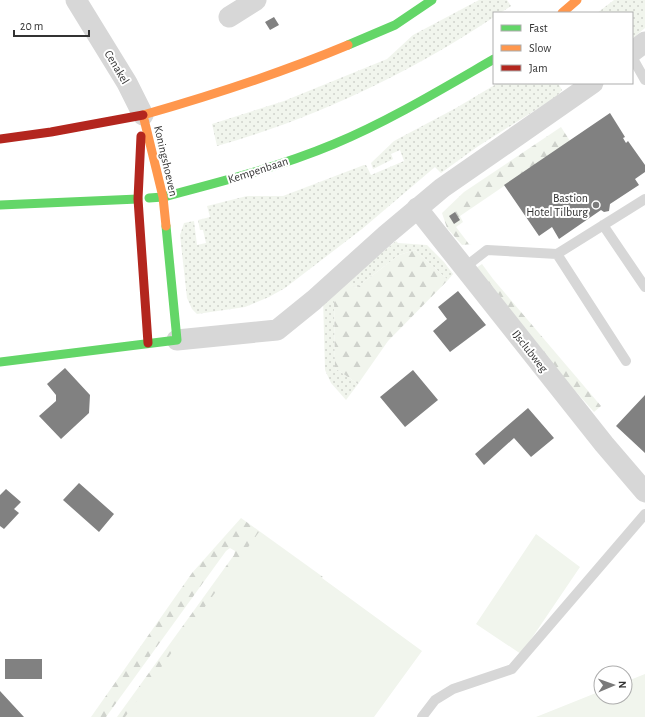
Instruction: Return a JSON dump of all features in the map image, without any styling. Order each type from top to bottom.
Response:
[{"type":"main road","points":[[0,139],[52,132],[143,114],[226,91],[305,64],[395,25],[432,0]]},
{"type":"main road","points":[[563,12],[577,0]]},
{"type":"main road","name":"Kempenbaan","points":[[0,205],[163,197],[247,174],[333,144],[434,94],[493,60]]},
{"type":"main road","name":"Koningshoeven","points":[[143,114],[163,197],[177,340]]},
{"type":"main road","name":"Koningshoeven","points":[[143,114],[138,199],[148,343]]},
{"type":"main road","points":[[0,362],[177,340]]},
{"type":"street","name":"Cenakel","points":[[76,0],[127,83],[143,114]]},
{"type":"street","points":[[229,17],[256,0]]},
{"type":"street","points":[[633,51],[645,42]]},
{"type":"street","points":[[177,340],[277,330],[314,300],[417,208],[442,188],[592,84]]},
{"type":"street","name":"IJsclubweg","points":[[417,208],[604,444],[645,492]]},
{"type":"lane","points":[[633,59],[645,80]]},
{"type":"lane","points":[[465,267],[487,250],[557,254],[645,199]]},
{"type":"lane","points":[[603,225],[645,286]]},
{"type":"lane","points":[[557,254],[626,362]]},
{"type":"lane","points":[[422,717],[435,700],[453,689],[512,669],[624,541],[645,514]]},
{"type":"green space","points":[[479,0],[507,0],[511,6],[502,12],[493,12],[493,18],[461,38],[395,75],[360,92],[290,122],[217,146],[212,124],[284,101],[387,59],[413,35]]},
{"type":"green space","points":[[614,0],[645,0],[645,28],[633,38],[633,12],[598,12]]},
{"type":"green space","points":[[496,84],[559,84],[562,90],[556,97],[477,147],[441,173],[435,167],[362,229],[285,288],[269,297],[245,307],[197,314],[192,309],[187,298],[180,235],[184,223],[194,221],[197,245],[206,243],[203,230],[200,230],[198,220],[210,217],[207,206],[247,196],[283,196],[364,165],[366,165],[371,175],[404,161],[400,150],[391,154],[393,159],[373,169],[371,163],[394,141],[456,108]]},
{"type":"green space","points":[[561,127],[570,141],[460,216],[463,222],[456,227],[469,244],[472,244],[462,245],[447,228],[442,213],[464,192]]},
{"type":"green space","points":[[396,241],[398,243],[427,245],[444,262],[453,274],[448,280],[415,250],[399,255],[356,288],[346,282]]},
{"type":"green space","points":[[415,250],[448,280],[388,341],[358,384],[335,368],[334,298],[326,299],[347,282],[356,288],[399,255]]},
{"type":"green space","points":[[482,264],[493,279],[601,406],[594,412],[554,367],[476,268]]},
{"type":"green space","points":[[323,298],[334,298],[335,368],[358,384],[346,400],[331,383],[325,370]]},
{"type":"green space","points":[[241,518],[323,577],[144,717],[117,717],[234,555],[235,551],[230,548],[226,551],[106,717],[91,717],[192,573]]},
{"type":"green space","points":[[259,532],[422,651],[374,717],[125,717]]},
{"type":"green space","points":[[536,534],[580,567],[521,654],[476,624]]},
{"type":"green space","points":[[645,674],[645,717],[536,717],[593,694],[593,705],[633,705],[633,679]]},
{"type":"building","points":[[274,17],[279,25],[270,30],[265,22]]},
{"type":"building","points":[[610,113],[625,137],[623,138],[626,143],[628,141],[645,165],[645,172],[635,179],[639,185],[610,204],[609,211],[604,212],[601,210],[559,239],[552,227],[539,236],[504,185]]},
{"type":"building","points":[[455,212],[460,220],[454,224],[449,216]]},
{"type":"building","points":[[458,291],[486,325],[450,352],[433,331],[447,319],[438,307]]},
{"type":"building","points":[[65,368],[90,395],[89,413],[61,439],[39,416],[56,401],[56,395],[47,384]]},
{"type":"building","points":[[413,370],[438,400],[405,427],[380,397]]},
{"type":"building","points":[[645,395],[645,453],[616,426]]},
{"type":"building","points":[[528,408],[554,438],[531,457],[514,438],[484,465],[475,454]]},
{"type":"building","points":[[79,483],[114,514],[99,532],[63,500]]},
{"type":"building","points":[[6,489],[21,502],[14,509],[19,513],[4,529],[0,526],[0,495]]},
{"type":"building","points":[[5,659],[42,659],[42,679],[5,679]]},
{"type":"building","points":[[0,691],[24,717],[0,717]]},
{"type":"traffic: fast","points":[[348,45],[395,25],[432,0]]},
{"type":"traffic: fast","points":[[149,198],[163,197],[249,174],[334,144],[395,115],[493,60]]},
{"type":"traffic: fast","points":[[0,205],[138,199]]},
{"type":"traffic: fast","points":[[0,362],[177,340],[166,226]]},
{"type":"traffic: slow","points":[[563,12],[577,0]]},
{"type":"traffic: slow","points":[[143,115],[247,83],[348,45]]},
{"type":"traffic: slow","points":[[143,115],[163,197],[166,226]]},
{"type":"traffic: jam","points":[[0,139],[51,132],[143,115]]},
{"type":"traffic: jam","points":[[141,136],[138,199],[148,343]]},
{"type":"place","name":"Bastion Hotel Tilburg","points":[[596,205]]}]
